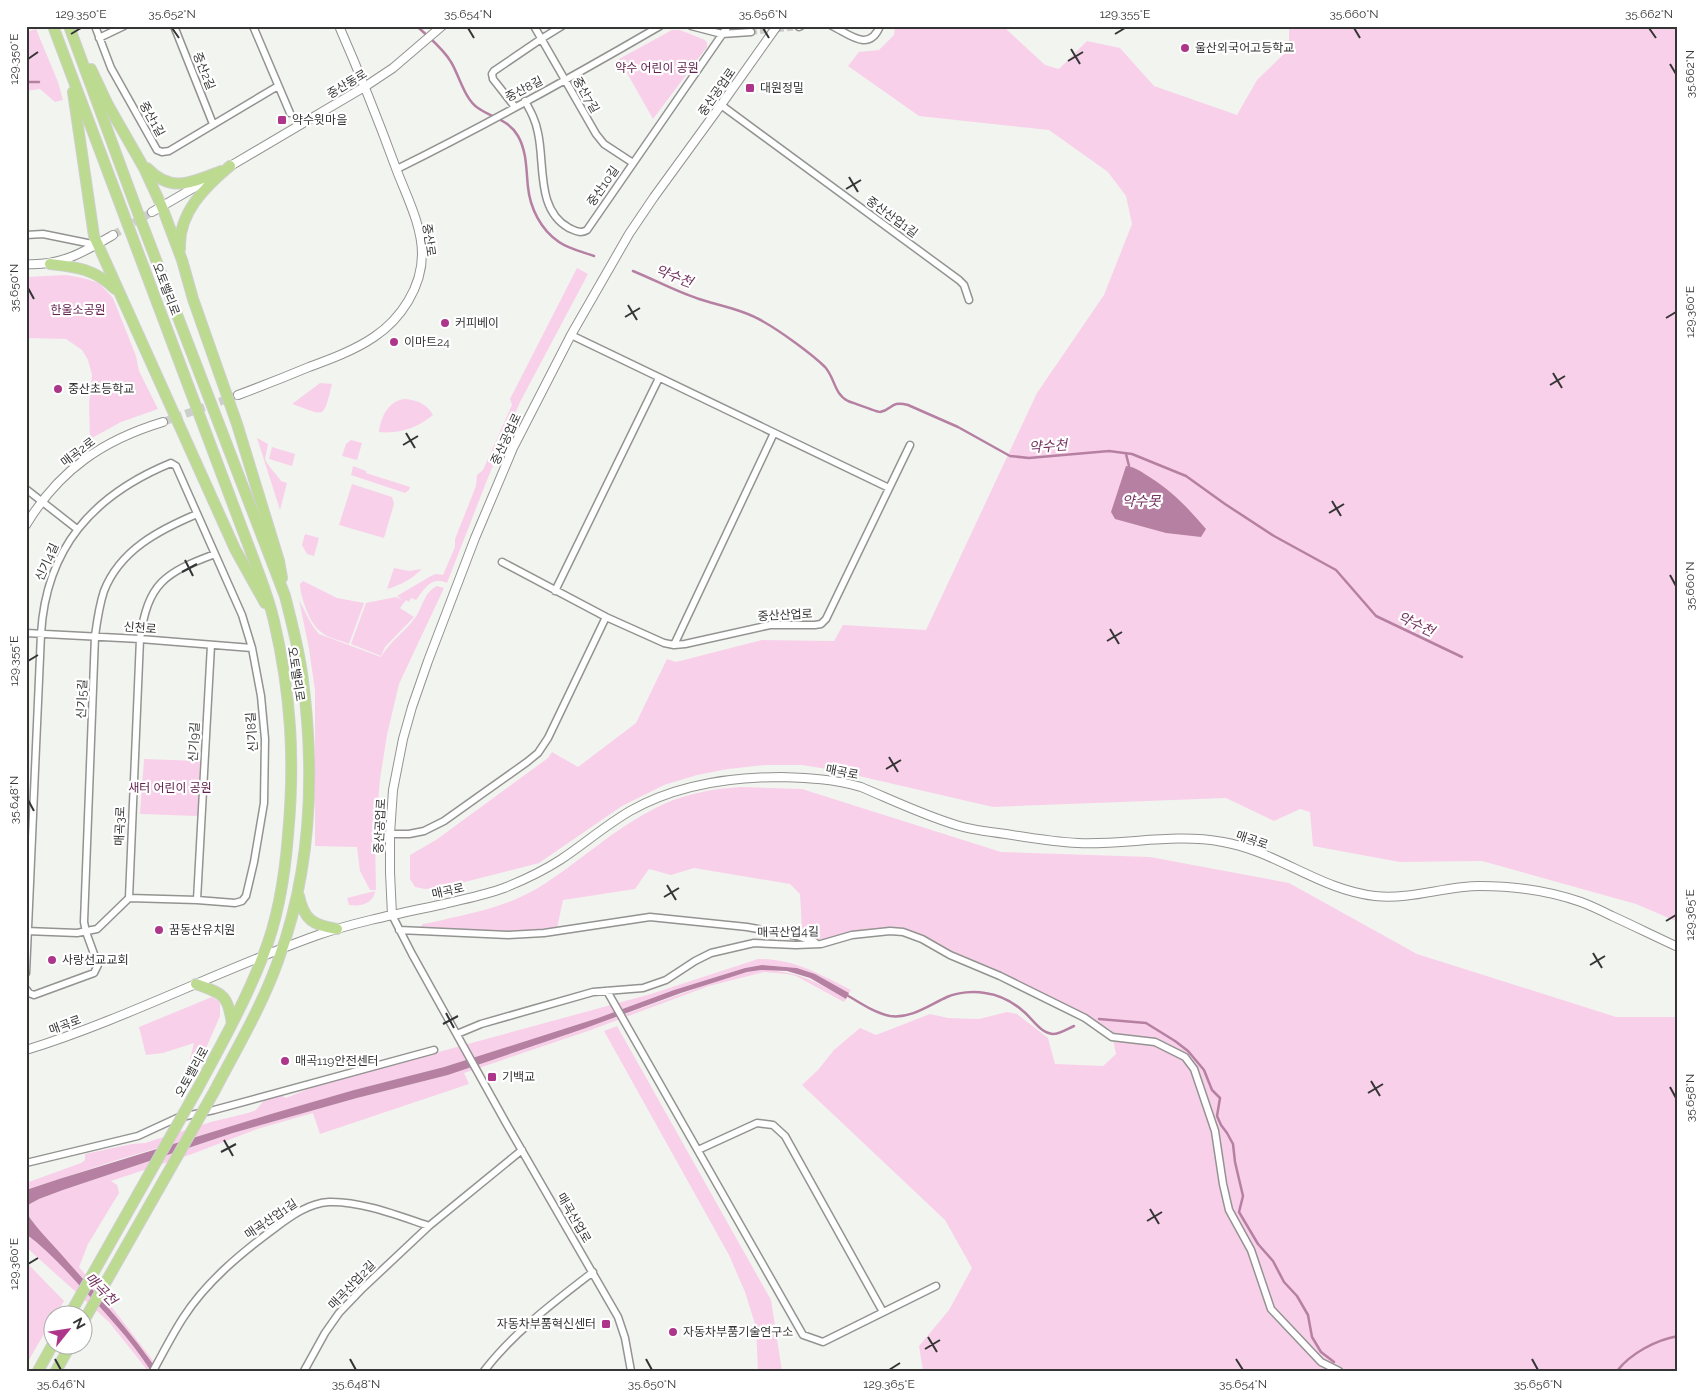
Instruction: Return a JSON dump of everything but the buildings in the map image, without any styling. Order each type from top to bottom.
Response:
[{"type":"highway","name":"오토밸리로","points":[[53,26],[258,571],[274,620],[288,692],[293,757],[292,798],[287,852],[280,896],[264,956],[232,1024],[198,1088],[76,1304]]},
{"type":"highway","name":"오토밸리로","points":[[70,26],[138,213],[285,596],[303,681],[309,743],[308,813],[298,893],[283,948],[266,992],[215,1090],[92,1306]]},
{"type":"highway","points":[[70,26],[108,105],[140,160],[162,207],[182,260],[192,299],[237,424],[279,561],[285,596]]},
{"type":"highway","points":[[70,72],[94,236],[97,245],[124,300],[235,549],[274,620]]},
{"type":"highway","points":[[140,160],[155,176],[170,183],[192,182],[228,168]]},
{"type":"highway","points":[[182,260],[180,237],[184,222],[191,208],[202,192],[228,168]]},
{"type":"highway","points":[[50,264],[79,267],[91,271],[103,277],[124,300]]},
{"type":"highway","points":[[298,893],[305,915],[323,927],[337,929]]},
{"type":"highway","points":[[196,984],[218,992],[226,1000],[232,1024]]},
{"type":"highway","points":[[38,1371],[47,1354]]},
{"type":"highway","points":[[56,1371],[66,1354]]},
{"type":"street","points":[[97,32],[124,26]]},
{"type":"street","name":"중산2길","points":[[174,26],[213,124]]},
{"type":"street","points":[[253,26],[290,113]]},
{"type":"street","name":"중산로","points":[[238,395],[318,364],[361,345],[375,336],[388,326],[409,300],[421,272],[422,253],[412,211],[366,86],[339,26]]},
{"type":"street","name":"중산7길","points":[[534,26],[596,134],[604,144],[633,163]]},
{"type":"street","points":[[515,106],[492,79],[492,74],[562,26]]},
{"type":"street","name":"중산8길","points":[[397,169],[565,81],[660,26]]},
{"type":"street","points":[[691,26],[722,34],[751,32]]},
{"type":"street","name":"중산10길","points":[[525,101],[536,122],[549,207],[556,218],[565,225],[577,232],[583,232],[587,230],[728,26]]},
{"type":"street","name":"중산공업로","points":[[392,915],[390,834],[394,790],[402,739],[428,661],[513,448],[571,335],[629,234],[777,26]]},
{"type":"street","points":[[832,26],[852,37],[862,40],[873,36],[880,26]]},
{"type":"street","name":"중산동로","points":[[152,212],[366,86],[393,68],[441,27]]},
{"type":"street","name":"중산1길","points":[[97,32],[111,68],[157,150],[162,152],[169,151],[278,86]]},
{"type":"street","name":"중산산업1길","points":[[722,105],[959,280],[964,285],[969,300]]},
{"type":"street","points":[[26,235],[42,234],[97,245]]},
{"type":"street","points":[[26,264],[50,264],[65,261],[113,236]]},
{"type":"street","points":[[571,335],[889,488]]},
{"type":"street","points":[[555,590],[660,378]]},
{"type":"street","name":"매곡2로","points":[[26,525],[41,502],[59,481],[96,451],[130,433],[163,422]]},
{"type":"street","points":[[502,562],[606,617],[664,643],[674,645],[774,433]]},
{"type":"street","name":"중산산업로","points":[[674,645],[770,625],[815,625],[821,624],[826,620],[910,445]]},
{"type":"street","name":"신기8길","points":[[129,898],[235,903],[242,901],[246,896],[254,862],[264,803],[265,739],[261,696],[252,648],[242,615],[176,466],[171,464]]},
{"type":"street","name":"신기4길","points":[[26,973],[40,634],[45,596],[61,553],[78,529],[104,503],[124,487],[146,474],[171,464]]},
{"type":"street","points":[[26,489],[78,529]]},
{"type":"street","name":"신기5길","points":[[26,989],[34,995],[94,972],[98,965],[86,932],[85,913],[95,636],[98,612],[105,590],[114,572],[134,549],[166,526],[197,514]]},
{"type":"street","name":"매곡3로","points":[[129,898],[140,639],[145,609],[158,587],[177,570],[215,554]]},
{"type":"street","points":[[390,834],[409,834],[424,831],[444,821],[538,753],[548,738],[606,617]]},
{"type":"street","name":"신천로","points":[[26,634],[95,636],[252,648]]},
{"type":"street","name":"신기9길","points":[[198,900],[211,645]]},
{"type":"street","name":"매곡로","points":[[26,1050],[127,1013],[283,948],[337,929],[479,895],[519,881],[553,865],[630,811],[693,786],[733,778],[826,779],[861,787],[958,826],[985,831],[1078,843],[1175,838],[1198,839],[1240,846],[1326,883],[1356,893],[1393,897],[1413,896],[1454,887],[1480,886],[1541,892],[1581,902],[1678,947]]},
{"type":"street","points":[[27,931],[86,932],[97,929],[129,898]]},
{"type":"street","points":[[392,915],[457,1034]]},
{"type":"street","points":[[400,930],[508,935],[544,933],[650,917],[747,927],[797,936],[821,944]]},
{"type":"street","name":"매곡산업4길","points":[[457,1034],[481,1024],[593,992],[643,988],[666,980],[711,953],[754,942],[796,945],[821,944],[852,935],[890,931],[903,932],[922,939],[950,955],[1000,976],[1085,1018],[1098,1025],[1112,1037],[1155,1042],[1185,1056],[1194,1069],[1215,1131],[1229,1210],[1251,1250],[1271,1308],[1321,1362],[1339,1371]]},
{"type":"street","points":[[607,991],[802,1334],[822,1342],[936,1286]]},
{"type":"street","name":"매곡산업로","points":[[457,1034],[618,1317],[625,1338],[630,1371]]},
{"type":"street","points":[[26,1163],[138,1136],[160,1124],[178,1118],[214,1110],[434,1050]]},
{"type":"street","points":[[698,1150],[757,1122],[772,1125],[785,1136],[884,1312]]},
{"type":"street","points":[[428,1226],[522,1150]]},
{"type":"street","name":"매곡산업1길","points":[[153,1371],[184,1317],[206,1289],[238,1255],[293,1215],[313,1205],[327,1202],[344,1202],[380,1210],[428,1226]]},
{"type":"street","name":"매곡산업2길","points":[[304,1371],[325,1333],[339,1313],[428,1226]]},
{"type":"street","points":[[484,1371],[518,1334],[553,1303],[593,1272]]},
{"type":"green space","points":[[895,26],[998,26],[1005,28],[1045,65],[1059,69],[1087,41],[1120,48],[1154,86],[1237,115],[1257,80],[1289,49],[1289,26],[1678,26],[1678,922],[1636,904],[1482,861],[1400,862],[1313,846],[1310,812],[1300,809],[1274,821],[1226,798],[993,807],[833,770],[802,765],[765,765],[728,769],[697,775],[664,785],[622,806],[539,863],[445,887],[425,889],[415,887],[410,879],[410,855],[436,840],[548,758],[552,752],[578,767],[636,723],[667,659],[676,662],[762,640],[834,641],[843,625],[926,630],[1037,393],[1104,295],[1132,224],[1126,196],[1108,172],[1049,130],[919,116],[848,66],[859,52],[879,50],[894,35]]},
{"type":"green space","points":[[36,29],[58,82],[63,100],[55,102],[40,89],[26,91],[26,32]]},
{"type":"green space","name":"약수 어린이 공원","points":[[672,30],[680,30],[705,40],[707,47],[653,119],[619,59]]},
{"type":"green space","points":[[577,268],[588,274],[520,402],[447,583],[442,581],[433,582],[425,588],[416,600],[411,598],[409,602],[406,600],[400,608],[414,617],[385,647],[381,656],[351,644],[366,603],[396,597],[402,600],[397,596],[431,576],[436,574],[443,575],[455,547],[455,539],[476,486],[477,475],[483,470],[512,405],[510,399]]},
{"type":"green space","name":"한울소공원","points":[[66,275],[99,283],[113,298],[136,356],[139,371],[158,409],[121,422],[90,439],[89,404],[92,375],[88,360],[82,350],[66,339],[26,338],[26,277]]},
{"type":"green space","points":[[320,383],[332,384],[327,404],[321,412],[311,411],[292,404]]},
{"type":"green space","points":[[406,399],[422,404],[433,415],[408,429],[394,432],[379,432],[387,410],[395,402]]},
{"type":"green space","points":[[257,438],[268,444],[265,459],[268,465],[281,481],[287,483],[280,510]]},
{"type":"green space","points":[[351,440],[362,443],[357,460],[342,456],[346,444]]},
{"type":"green space","points":[[272,447],[295,454],[292,466],[269,459]]},
{"type":"green space","points":[[353,466],[366,471],[366,473],[410,487],[409,490],[405,493],[351,475]]},
{"type":"green space","points":[[352,484],[392,497],[394,504],[384,538],[339,525]]},
{"type":"green space","points":[[305,534],[319,538],[314,556],[307,554],[302,545]]},
{"type":"green space","points":[[394,568],[409,571],[422,569],[406,581],[387,589]]},
{"type":"green space","points":[[303,581],[337,598],[364,603],[349,644],[326,635],[316,627],[309,616],[302,595],[300,584]]},
{"type":"green space","points":[[437,586],[444,588],[399,684],[387,735],[380,779],[375,835],[376,890],[370,890],[360,871],[357,847],[315,846],[315,690],[299,600],[319,634],[381,657],[418,614],[429,592]]},
{"type":"green space","name":"새터 어린이 공원","points":[[144,759],[200,761],[198,816],[140,814]]},
{"type":"green space","points":[[740,787],[802,789],[1001,852],[1150,857],[1289,883],[1417,954],[1616,1017],[1678,1017],[1678,1371],[923,1371],[919,1346],[949,1310],[972,1268],[945,1220],[802,1085],[818,1070],[834,1050],[860,1028],[876,1035],[930,1014],[948,1018],[979,1019],[1007,1012],[1017,1014],[1048,1038],[1055,1064],[1103,1066],[1116,1054],[1111,1030],[1009,976],[974,964],[911,931],[890,927],[821,940],[815,938],[802,929],[800,894],[790,884],[694,868],[671,875],[649,869],[635,889],[563,900],[557,928],[524,932],[473,932],[420,928],[423,924],[485,910],[525,895],[552,879],[637,818],[673,800],[717,789]]},
{"type":"green space","points":[[375,891],[372,899],[366,903],[349,905],[347,898]]},
{"type":"green space","points":[[758,959],[795,965],[817,973],[851,990],[849,993],[815,974],[797,968],[762,965],[745,968],[674,990],[598,1018],[444,1067],[354,1090],[117,1160],[26,1190],[26,1183],[81,1163],[85,1160],[85,1154],[145,1143],[211,1122],[248,1113],[256,1110],[265,1099],[281,1095],[286,1098],[318,1085],[651,994]]},
{"type":"green space","points":[[761,970],[786,972],[806,978],[846,999],[844,1002],[796,976],[764,972],[709,986],[588,1031],[464,1073],[469,1084],[320,1134],[313,1113],[257,1129],[192,1154],[111,1181],[117,1185],[119,1193],[88,1244],[79,1267],[161,1371],[158,1371],[112,1312],[36,1227],[26,1212],[26,1206],[39,1199],[233,1133],[448,1075],[720,980]]},
{"type":"green space","points":[[212,997],[220,1002],[220,1016],[200,1062],[190,1059],[194,1043],[163,1053],[146,1055],[139,1027]]},
{"type":"green space","points":[[617,1026],[771,1300],[782,1371],[758,1371],[756,1327],[745,1292],[729,1255],[604,1031]]},
{"type":"green space","points":[[26,1234],[54,1258],[98,1305],[126,1337],[151,1371],[148,1371],[109,1322],[92,1307],[92,1304],[89,1304],[26,1247]]},
{"type":"green space","points":[[26,1262],[64,1301],[62,1304],[42,1304],[42,1337],[26,1365]]},
{"type":"water","name":"약수못","points":[[1126,466],[1145,474],[1180,501],[1206,529],[1201,537],[1166,533],[1115,519],[1111,512]]},
{"type":"water","points":[[762,965],[797,968],[815,974],[849,993],[846,999],[810,978],[787,971],[761,970],[747,972],[681,993],[448,1075],[233,1133],[63,1190],[26,1206],[26,1190],[59,1179],[271,1114],[444,1067],[598,1018],[674,990],[745,968]]},
{"type":"water","points":[[26,1212],[41,1232],[126,1329],[158,1371],[151,1371],[126,1337],[98,1305],[54,1258],[26,1234]]},
{"type":"waterway","points":[[417,26],[448,57],[473,104],[505,122],[518,136],[525,154],[531,203],[542,225],[553,237],[563,244],[594,256]]},
{"type":"waterway","points":[[26,82],[39,82]]},
{"type":"waterway","name":"약수천","points":[[633,271],[691,296],[749,314],[771,326],[804,349],[825,367],[837,390],[848,401],[880,412],[895,404],[908,405],[958,427],[1010,456],[1029,458],[1109,451],[1132,454],[1186,476],[1274,536],[1336,570],[1376,616],[1462,657]]},
{"type":"waterway","points":[[1126,454],[1129,466]]},
{"type":"waterway","points":[[845,994],[878,1012],[890,1016],[898,1016],[920,1011],[951,995],[981,992],[1001,997],[1010,1002],[1048,1033],[1058,1033],[1074,1026]]},
{"type":"waterway","points":[[1099,1019],[1146,1023],[1188,1051],[1204,1070],[1212,1090],[1220,1098],[1217,1116],[1233,1144],[1243,1196],[1239,1212],[1258,1244],[1273,1261],[1284,1282],[1297,1296],[1308,1315],[1312,1337],[1321,1352],[1334,1362]]},
{"type":"waterway","points":[[1617,1371],[1629,1358],[1644,1348],[1678,1336]]},
{"type":"tunnel","points":[[751,32],[799,27]]},
{"type":"tunnel","points":[[113,235],[152,212]]},
{"type":"tunnel","points":[[163,422],[238,395]]},
{"type":"place","name":"울산외국어고등학교","points":[[1185,48]]},
{"type":"place","name":"대원정밀","points":[[750,88]]},
{"type":"place","name":"약수윗마을","points":[[282,120]]},
{"type":"place","name":"커피베이","points":[[445,323]]},
{"type":"place","name":"이마트24","points":[[394,342]]},
{"type":"place","name":"중산초등학교","points":[[58,389]]},
{"type":"place","name":"꿈동산유치원","points":[[159,930]]},
{"type":"place","name":"사랑선교교회","points":[[52,960]]},
{"type":"place","name":"매곡119안전센터","points":[[285,1061]]},
{"type":"place","name":"기백교","points":[[492,1077]]},
{"type":"place","name":"자동차부품혁신센터","points":[[606,1324]]},
{"type":"place","name":"자동차부품기술연구소","points":[[673,1332]]},
{"type":"water label","name":"매곡천","points":[[101,1289]]}]
